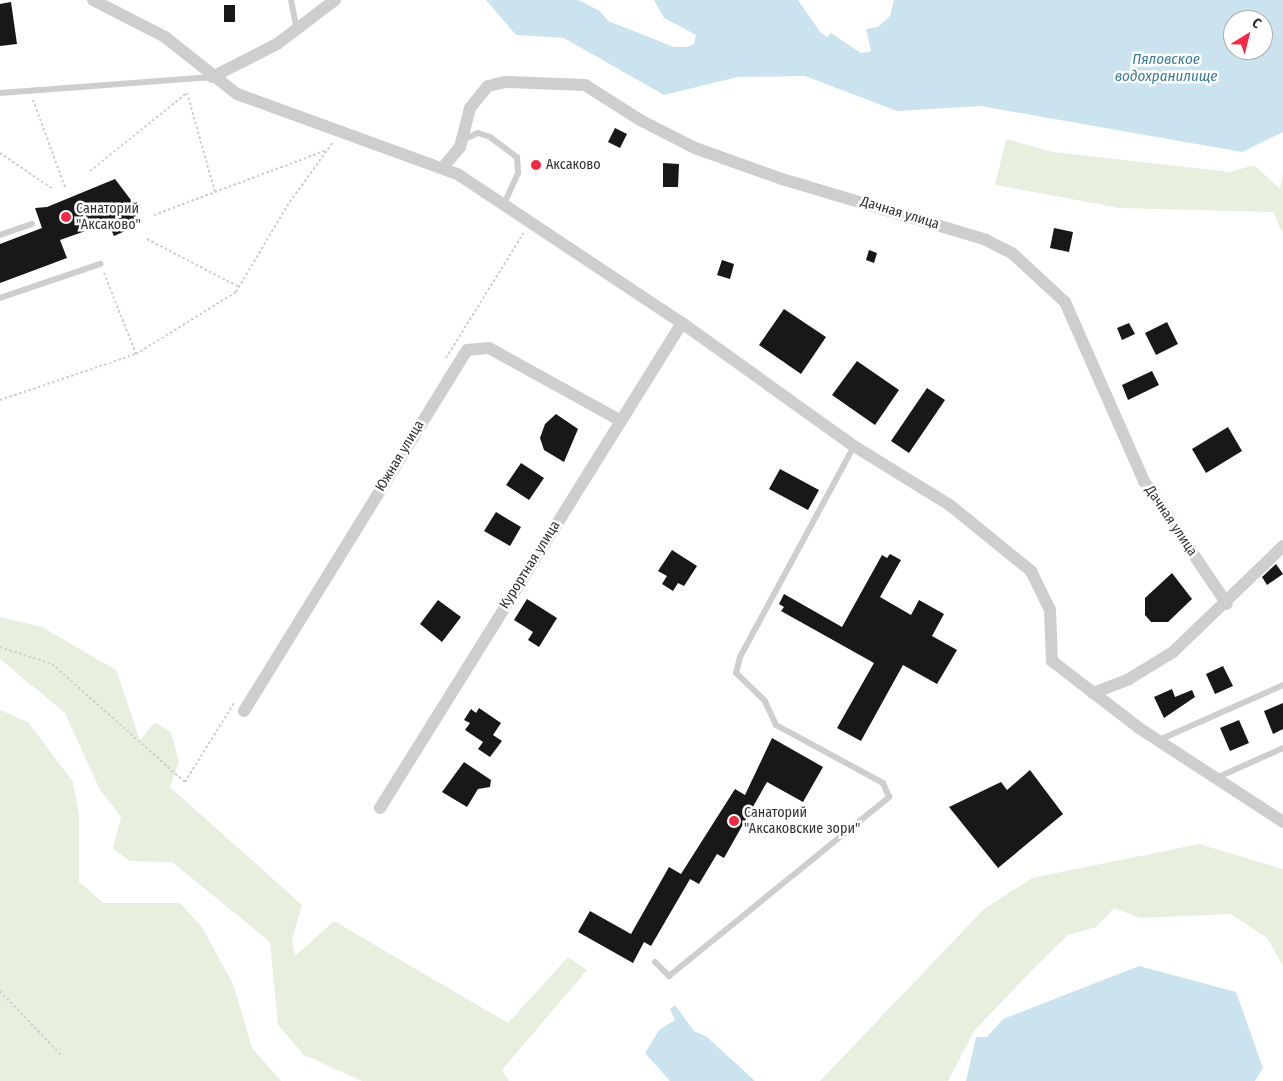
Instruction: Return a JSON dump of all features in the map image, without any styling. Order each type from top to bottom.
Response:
[{"type":"street","points":[[93,0],[165,37],[212,77],[237,94],[444,166],[682,323],[854,446],[951,506],[1031,571],[1050,610],[1052,661],[1158,740],[1283,822]]},
{"type":"street","points":[[212,77],[241,66],[297,32],[335,0]]},
{"type":"street","name":"Дачная улица","points":[[444,166],[464,140],[470,108],[488,86],[505,82],[585,85],[640,120],[695,148],[782,179],[969,234],[1012,253],[1064,302],[1144,480],[1227,604]]},
{"type":"street","name":"Курортная улица","points":[[380,808],[682,323]]},
{"type":"street","name":"Южная улица","points":[[244,711],[467,350],[489,348],[621,420]]},
{"type":"street","points":[[1093,693],[1128,679],[1173,652],[1227,604],[1283,546]]},
{"type":"lane","points":[[291,0],[297,32]]},
{"type":"lane","points":[[0,92],[212,77]]},
{"type":"lane","points":[[464,140],[478,134],[490,137],[517,157],[518,173],[504,205]]},
{"type":"lane","points":[[0,235],[32,224]]},
{"type":"lane","points":[[0,298],[100,264]]},
{"type":"lane","points":[[655,962],[669,976],[889,797],[883,783],[776,725],[764,701],[736,672],[740,657],[854,446]]},
{"type":"lane","points":[[1158,740],[1283,685]]},
{"type":"lane","points":[[1216,778],[1283,748]]},
{"type":"path","points":[[29,90],[65,187]]},
{"type":"path","points":[[90,171],[187,93],[215,192]]},
{"type":"path","points":[[0,400],[136,354],[240,287],[287,206],[342,131]]},
{"type":"path","points":[[154,215],[329,149]]},
{"type":"path","points":[[0,153],[53,189]]},
{"type":"path","points":[[443,364],[530,222]]},
{"type":"path","points":[[147,239],[240,287]]},
{"type":"path","points":[[100,264],[136,354]]},
{"type":"path","points":[[0,647],[52,664],[185,782],[237,698]]},
{"type":"path","points":[[0,991],[62,1056]]},
{"type":"green space","points":[[1006,139],[1053,152],[1230,172],[1254,165],[1280,189],[1283,172],[1283,234],[1273,212],[1120,208],[995,185]]},
{"type":"green space","points":[[0,617],[42,627],[116,670],[140,740],[155,722],[171,732],[179,762],[170,787],[302,905],[292,940],[295,956],[334,921],[508,1023],[568,957],[587,970],[502,1070],[509,1081],[362,1081],[304,1055],[278,1025],[270,942],[172,862],[129,861],[113,848],[121,817],[100,790],[65,713],[0,659]]},
{"type":"green space","points":[[0,710],[28,722],[73,782],[79,814],[79,882],[104,903],[180,903],[202,927],[234,986],[252,1048],[281,1081],[0,1081]]},
{"type":"green space","points":[[1199,844],[1283,869],[1283,966],[1267,938],[1231,914],[1140,918],[1114,908],[1096,927],[1068,935],[1037,965],[975,1030],[948,1081],[820,1081],[984,909],[1032,878]]},
{"type":"water","name":"Пяловское водохранилище","points":[[486,0],[578,0],[600,11],[608,21],[674,47],[687,47],[694,44],[696,35],[664,18],[654,0],[798,0],[821,33],[827,37],[831,33],[861,53],[871,51],[866,29],[878,27],[890,16],[894,0],[1283,0],[1283,132],[1242,152],[980,106],[897,111],[805,76],[738,77],[664,95],[564,38],[516,35]]},
{"type":"water","points":[[1139,966],[1236,992],[1263,1068],[1255,1081],[966,1081],[976,1037],[987,1037],[1003,1019]]},
{"type":"water","points":[[675,1005],[694,1031],[707,1037],[755,1081],[670,1081],[645,1053],[659,1030],[675,1020],[670,1009]]},
{"type":"building","points":[[11,2],[17,44],[0,46],[0,4]]},
{"type":"building","points":[[224,5],[235,5],[235,22],[224,22]]},
{"type":"building","points":[[615,128],[627,134],[620,148],[608,142]]},
{"type":"building","points":[[663,163],[679,164],[678,187],[663,187]]},
{"type":"building","points":[[115,179],[137,208],[134,227],[114,236],[108,223],[60,240],[67,258],[0,283],[0,244],[42,228],[35,208],[47,207]]},
{"type":"building","points":[[1054,228],[1073,232],[1069,252],[1050,248]]},
{"type":"building","points":[[869,250],[877,253],[874,263],[866,260]]},
{"type":"building","points":[[722,260],[734,264],[730,279],[717,275]]},
{"type":"building","points":[[784,309],[826,337],[801,374],[759,345]]},
{"type":"building","points":[[1167,322],[1178,344],[1156,355],[1145,333]]},
{"type":"building","points":[[1129,323],[1135,334],[1122,340],[1117,328]]},
{"type":"building","points":[[857,361],[899,390],[875,425],[832,395]]},
{"type":"building","points":[[1152,371],[1159,385],[1128,400],[1122,385]]},
{"type":"building","points":[[927,388],[945,400],[909,453],[891,441]]},
{"type":"building","points":[[556,414],[578,429],[564,462],[544,450],[540,438],[545,424]]},
{"type":"building","points":[[1228,427],[1242,451],[1206,473],[1192,449]]},
{"type":"building","points":[[521,463],[544,478],[529,500],[506,485]]},
{"type":"building","points":[[780,469],[819,490],[808,510],[769,489]]},
{"type":"building","points":[[496,512],[521,527],[510,546],[484,531]]},
{"type":"building","points":[[672,550],[697,566],[684,586],[678,583],[673,591],[662,584],[667,576],[658,571]]},
{"type":"building","points":[[890,554],[901,560],[880,597],[911,615],[919,600],[944,614],[932,636],[957,650],[937,684],[903,665],[861,741],[837,728],[874,663],[781,611],[784,607],[779,604],[784,594],[842,627],[882,555],[887,558]]},
{"type":"building","points":[[1276,564],[1283,574],[1267,585],[1262,577]]},
{"type":"building","points":[[1172,573],[1192,599],[1168,622],[1151,622],[1145,615],[1145,598]]},
{"type":"building","points":[[527,599],[557,618],[539,647],[528,640],[533,632],[514,620]]},
{"type":"building","points":[[438,600],[461,617],[442,642],[420,624]]},
{"type":"building","points":[[1223,666],[1233,686],[1215,694],[1206,674]]},
{"type":"building","points":[[1172,689],[1175,697],[1192,690],[1195,697],[1164,718],[1154,697]]},
{"type":"building","points":[[1283,703],[1283,729],[1273,734],[1264,711]]},
{"type":"building","points":[[479,708],[501,723],[493,735],[502,741],[490,757],[478,749],[483,742],[465,730],[470,723],[464,720],[471,709],[476,713]]},
{"type":"building","points":[[1239,720],[1249,743],[1230,751],[1220,728]]},
{"type":"building","points":[[772,738],[823,767],[803,802],[767,782],[724,858],[717,854],[699,884],[690,879],[651,946],[644,942],[633,963],[578,932],[590,911],[631,934],[669,867],[681,874],[735,789],[745,795]]},
{"type":"building","points":[[464,762],[491,780],[490,787],[478,789],[467,807],[442,792]]},
{"type":"building","points":[[1030,770],[1063,814],[998,868],[949,807],[1001,782],[1007,790]]},
{"type":"place","name":"Аксаково","points":[[536,165]]},
{"type":"place","name":"Санаторий \"Аксаково\"","points":[[66,217]]},
{"type":"place","name":"Санаторий \"Аксаковские зори\"","points":[[734,821]]}]
